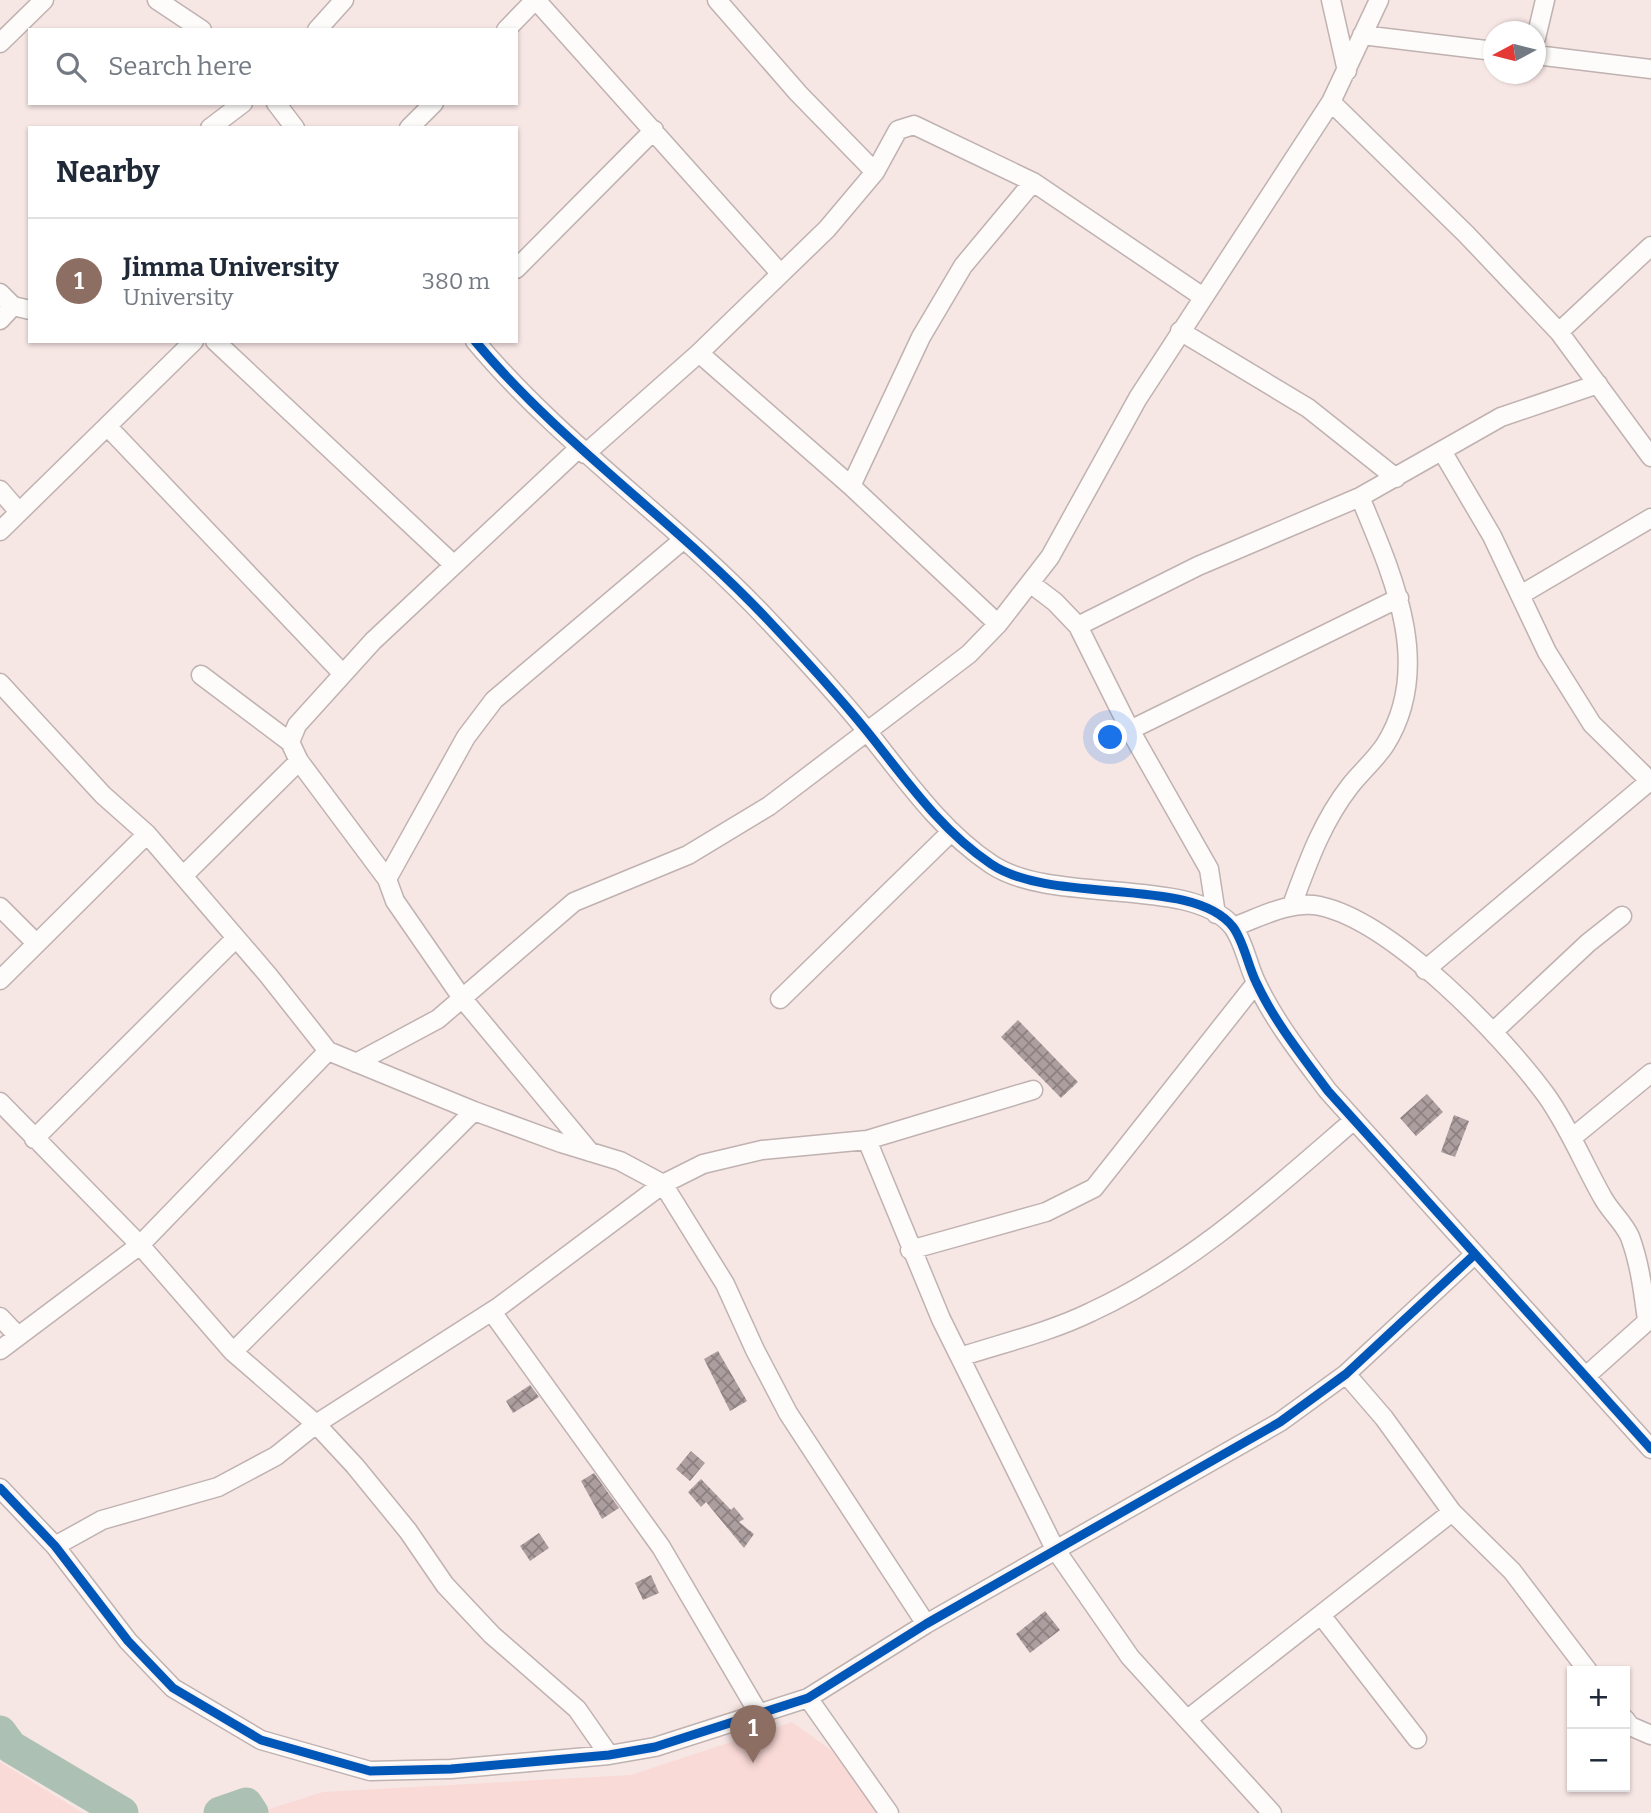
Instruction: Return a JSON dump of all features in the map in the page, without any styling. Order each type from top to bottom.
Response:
[{"type":"street","points":[[0,43],[44,0]]},
{"type":"street","points":[[157,0],[199,28]]},
{"type":"street","points":[[319,28],[344,0]]},
{"type":"street","points":[[508,28],[536,0],[780,273]]},
{"type":"street","points":[[717,0],[798,93],[875,172]]},
{"type":"street","points":[[1331,0],[1347,71]]},
{"type":"street","points":[[356,1063],[438,1018],[574,902],[688,855],[769,806],[969,654],[998,624],[1050,556],[1138,398],[1331,102],[1379,0]]},
{"type":"street","points":[[1539,21],[1545,0]]},
{"type":"street","points":[[1362,35],[1483,50]]},
{"type":"street","points":[[1546,56],[1651,69]]},
{"type":"street","points":[[1331,102],[1466,234],[1559,332],[1651,457]]},
{"type":"street","points":[[213,126],[240,105]]},
{"type":"street","points":[[278,105],[293,126]]},
{"type":"street","points":[[411,126],[431,105]]},
{"type":"street","points":[[290,742],[297,725],[373,641],[582,451],[699,353],[827,229],[875,172],[898,130],[914,125],[1033,182],[1203,297]]},
{"type":"street","points":[[518,267],[654,130]]},
{"type":"street","points":[[851,486],[935,313],[963,266],[1033,182]]},
{"type":"street","points":[[1559,332],[1651,246]]},
{"type":"street","points":[[0,320],[14,303]]},
{"type":"street","points":[[1180,331],[1308,408],[1396,478]]},
{"type":"street","points":[[0,531],[192,343]]},
{"type":"street","points":[[217,343],[454,565]]},
{"type":"street","points":[[477,343],[499,369],[582,451],[684,539],[767,619],[866,730],[951,832],[990,864],[1018,880],[1052,887],[1173,897],[1216,914],[1233,927],[1256,983],[1282,1028],[1328,1091],[1651,1449]]},
{"type":"street","points":[[699,353],[851,486],[998,624]]},
{"type":"street","points":[[1078,626],[1198,566],[1360,497],[1501,417],[1598,384]]},
{"type":"street","points":[[107,426],[343,674]]},
{"type":"street","points":[[1425,970],[1651,781],[1592,724],[1547,652],[1522,594],[1443,450]]},
{"type":"street","points":[[0,491],[19,512]]},
{"type":"street","points":[[1292,905],[1319,832],[1350,786],[1384,746],[1400,715],[1409,675],[1403,610],[1360,497]]},
{"type":"street","points":[[1522,594],[1651,518]]},
{"type":"street","points":[[387,879],[466,737],[494,701],[684,539]]},
{"type":"street","points":[[1030,583],[1055,602],[1078,626],[1130,730],[1209,869],[1216,914]]},
{"type":"street","points":[[1130,730],[1399,598]]},
{"type":"street","points":[[201,675],[290,742],[299,761],[387,879],[395,901],[463,998],[590,1152]]},
{"type":"street","points":[[0,682],[103,795],[147,834],[328,1051],[474,1111],[620,1161],[663,1184],[725,1284],[788,1413],[926,1624]]},
{"type":"street","points":[[183,876],[299,761]]},
{"type":"street","points":[[780,999],[951,832]]},
{"type":"street","points":[[0,980],[147,834]]},
{"type":"street","points":[[1233,927],[1292,905],[1320,906],[1373,928],[1425,970],[1493,1032],[1546,1095],[1573,1137],[1606,1205],[1628,1233],[1640,1267],[1649,1319],[1587,1376]]},
{"type":"street","points":[[0,907],[36,943]]},
{"type":"street","points":[[1493,1032],[1588,943],[1622,916]]},
{"type":"street","points":[[34,1139],[236,938]]},
{"type":"street","points":[[910,1250],[1046,1212],[1094,1188],[1256,983]]},
{"type":"street","points":[[0,1350],[140,1245],[328,1051]]},
{"type":"street","points":[[1573,1137],[1651,1073]]},
{"type":"street","points":[[55,1546],[102,1520],[218,1487],[276,1456],[316,1424],[492,1312],[663,1184],[703,1164],[762,1150],[867,1140],[1032,1090]]},
{"type":"street","points":[[0,1102],[140,1245],[233,1352],[316,1424],[408,1531],[445,1585],[492,1635],[577,1709],[609,1755]]},
{"type":"street","points":[[233,1352],[474,1111]]},
{"type":"street","points":[[960,1357],[1089,1314],[1140,1287],[1233,1224],[1354,1120]]},
{"type":"street","points":[[867,1140],[910,1250],[1055,1549],[1130,1657],[1189,1718],[1272,1813]]},
{"type":"street","points":[[0,1488],[55,1546],[128,1641],[173,1688],[261,1740],[370,1771],[451,1769],[609,1755],[655,1747],[808,1698],[926,1624],[1280,1422],[1346,1374],[1474,1255]]},
{"type":"street","points":[[492,1312],[661,1547],[759,1714]]},
{"type":"street","points":[[0,1317],[18,1336]]},
{"type":"street","points":[[1346,1374],[1384,1418],[1452,1512],[1512,1571],[1584,1666]]},
{"type":"street","points":[[1189,1718],[1452,1512]]},
{"type":"street","points":[[1321,1615],[1417,1739]]},
{"type":"street","points":[[808,1698],[889,1813]]},
{"type":"street","points":[[1630,1726],[1651,1735]]},
{"type":"shaded area","points":[[792,1722],[832,1751],[877,1813],[257,1813],[323,1792],[631,1775]]},
{"type":"shaded area","points":[[0,1762],[83,1813],[0,1813]]},
{"type":"building","points":[[1018,1020],[1078,1082],[1061,1098],[1001,1037]]},
{"type":"building","points":[[1427,1094],[1443,1112],[1416,1136],[1400,1118]]},
{"type":"building","points":[[1454,1115],[1469,1121],[1455,1157],[1441,1152]]},
{"type":"building","points":[[718,1351],[747,1401],[730,1411],[704,1359]]},
{"type":"building","points":[[530,1385],[539,1397],[513,1413],[506,1401]]},
{"type":"building","points":[[691,1451],[705,1463],[690,1481],[676,1469]]},
{"type":"building","points":[[594,1473],[619,1508],[602,1519],[581,1481]]},
{"type":"building","points":[[701,1479],[731,1510],[734,1507],[744,1519],[739,1522],[754,1534],[744,1548],[706,1502],[701,1507],[688,1492]]},
{"type":"building","points":[[539,1533],[549,1548],[530,1561],[520,1546]]},
{"type":"building","points":[[651,1575],[659,1593],[643,1600],[635,1583]]},
{"type":"building","points":[[1045,1611],[1060,1630],[1030,1653],[1016,1634]]},
{"type":"waterway","points":[[0,1732],[11,1747],[122,1813]]},
{"type":"waterway","points":[[220,1813],[246,1804],[252,1813]]},
{"type":"cycle path","points":[[477,343],[544,415],[732,583],[842,702],[939,819],[991,864],[1018,877],[1049,884],[1187,901],[1214,911],[1233,927],[1271,1011],[1328,1091],[1651,1449]]},
{"type":"cycle path","points":[[0,1488],[55,1546],[128,1641],[173,1688],[261,1740],[370,1771],[451,1769],[609,1755],[655,1747],[808,1698],[926,1624],[1280,1422],[1346,1374],[1474,1255]]},
{"type":"place","name":"Jimma University","points":[[753,1763]]}]
